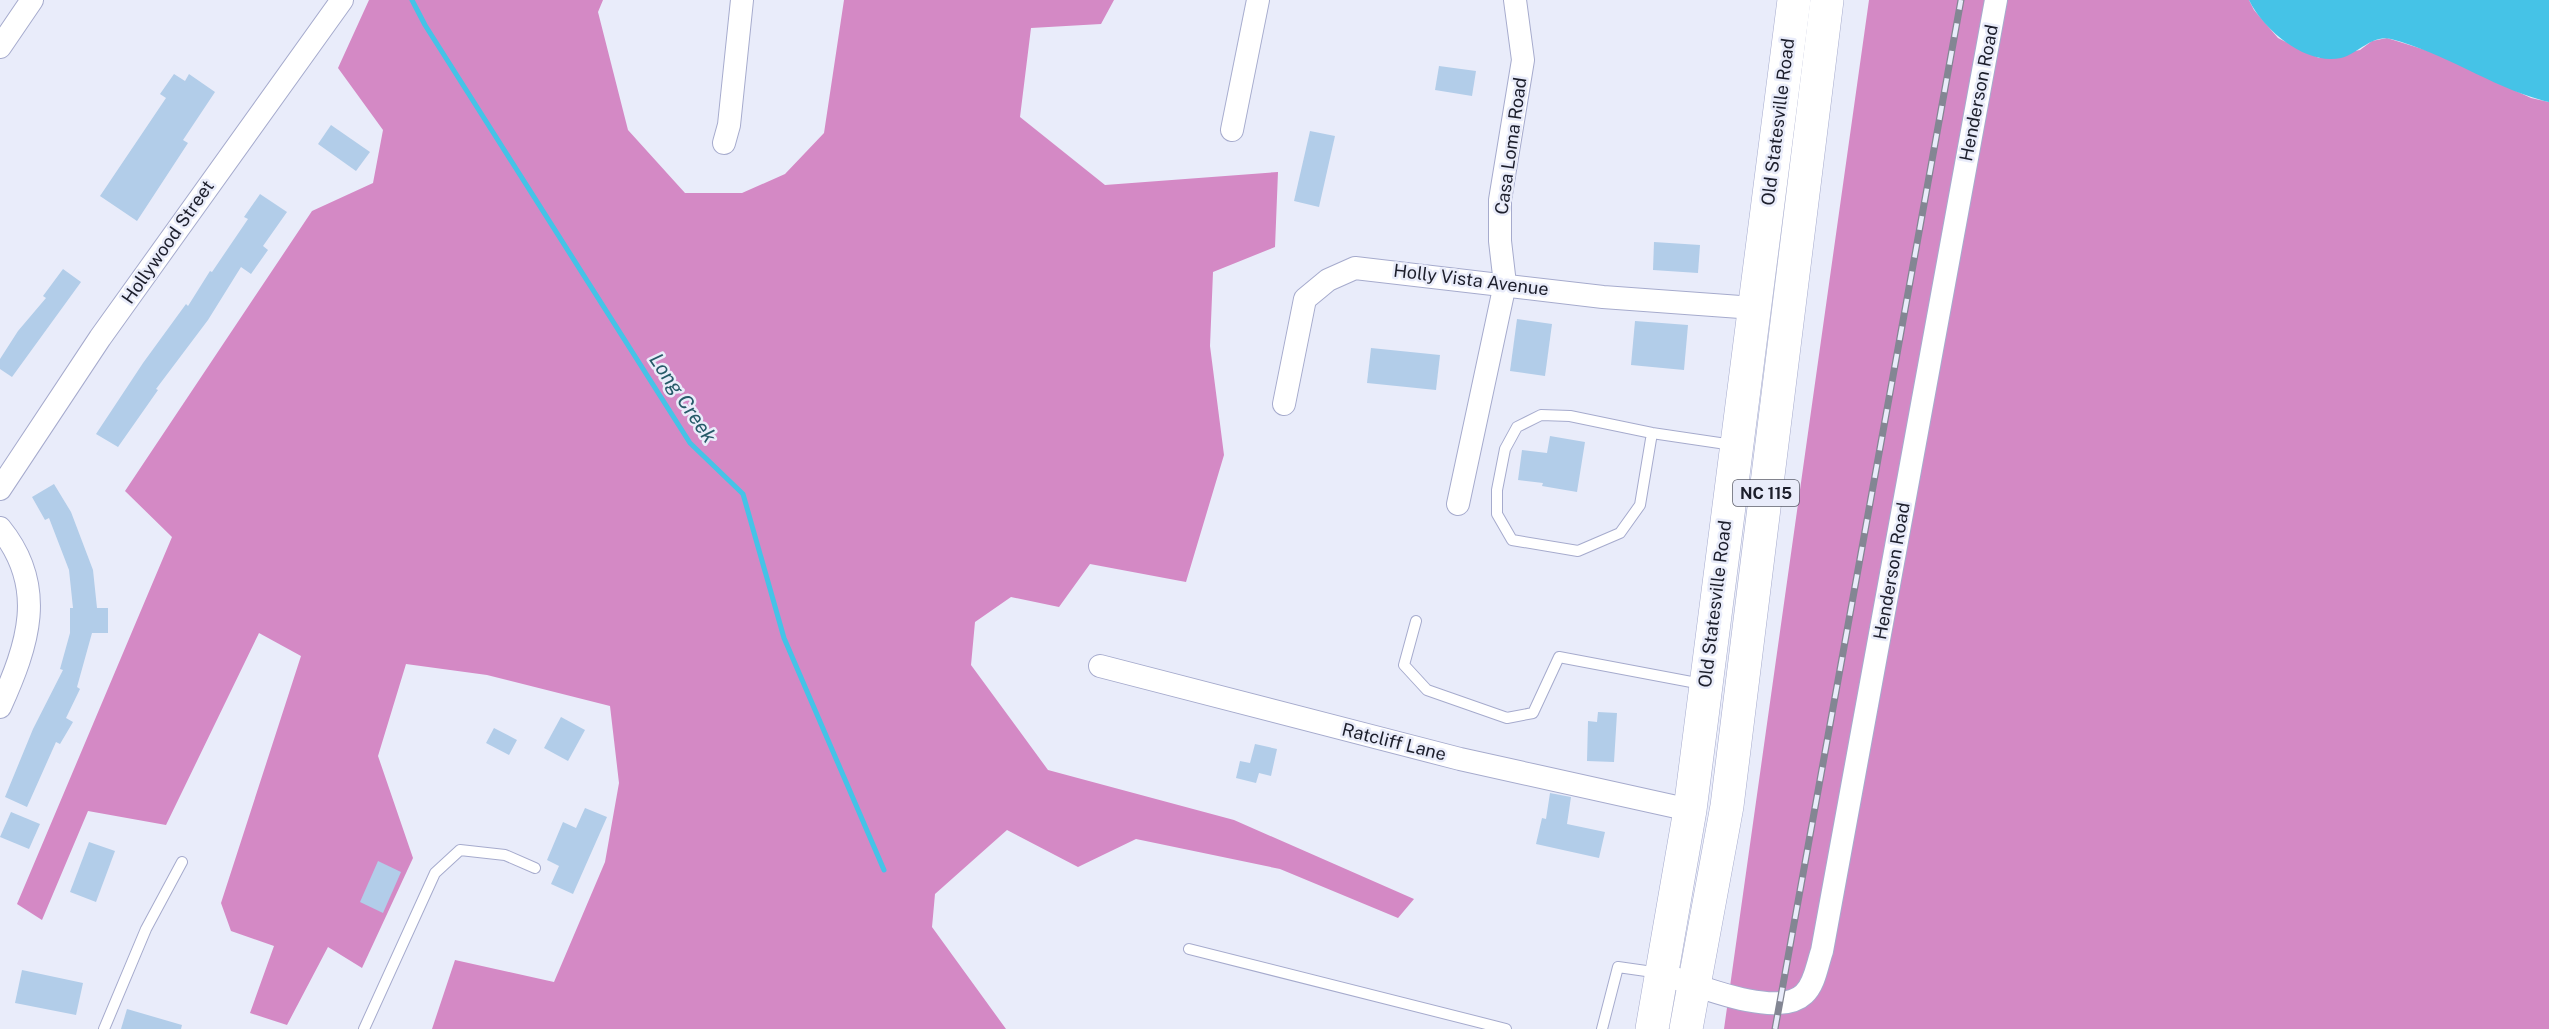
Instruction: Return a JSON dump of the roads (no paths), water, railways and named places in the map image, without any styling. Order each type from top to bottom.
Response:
[{"type":"main road","name":"Old Statesville Road","points":[[1652,1029],[1690,810],[1792,0]]},
{"type":"main road","name":"Old Statesville Road","points":[[1686,1029],[1696,985],[1727,806],[1827,0]]},
{"type":"street","points":[[0,47],[32,0]]},
{"type":"street","name":"Hollywood Street","points":[[0,489],[100,338],[342,0]]},
{"type":"street","points":[[724,143],[729,124],[742,0]]},
{"type":"street","points":[[1232,130],[1258,0]]},
{"type":"street","name":"Casa Loma Road","points":[[1458,504],[1504,284],[1500,241],[1500,200],[1523,60],[1515,0]]},
{"type":"street","name":"Henderson Road","points":[[1663,974],[1726,995],[1763,1002],[1793,1001],[1807,991],[1822,951],[1996,0]]},
{"type":"street","name":"Holly Vista Avenue","points":[[1284,404],[1305,299],[1328,280],[1355,268],[1603,297],[1754,308]]},
{"type":"street","points":[[0,528],[14,545],[29,588],[29,614],[19,664],[0,707]]},
{"type":"street","name":"Ratcliff Lane","points":[[1100,666],[1460,759],[1690,810]]},
{"type":"lane","points":[[1652,433],[1640,505],[1620,533],[1578,551],[1512,540],[1497,514],[1497,490],[1505,449],[1517,427],[1541,415],[1570,416],[1652,433],[1736,445]]},
{"type":"lane","points":[[1416,621],[1404,665],[1427,690],[1507,718],[1533,713],[1559,657],[1705,685]]},
{"type":"lane","points":[[364,1029],[435,873],[443,865],[460,850],[505,855],[535,868]]},
{"type":"lane","points":[[104,1029],[146,929],[182,862]]},
{"type":"lane","points":[[1189,949],[1506,1029]]},
{"type":"lane","points":[[1602,1029],[1617,967],[1663,974]]},
{"type":"water","points":[[2249,0],[2549,0],[2549,102],[2509,89],[2431,53],[2391,39],[2378,39],[2341,58],[2327,59],[2313,56],[2300,51],[2275,33],[2255,11]]},
{"type":"waterway","name":"Long Creek","points":[[412,0],[425,25],[690,443],[743,494],[784,638],[884,870]]},
{"type":"railway","points":[[1775,1029],[1961,0]]}]
